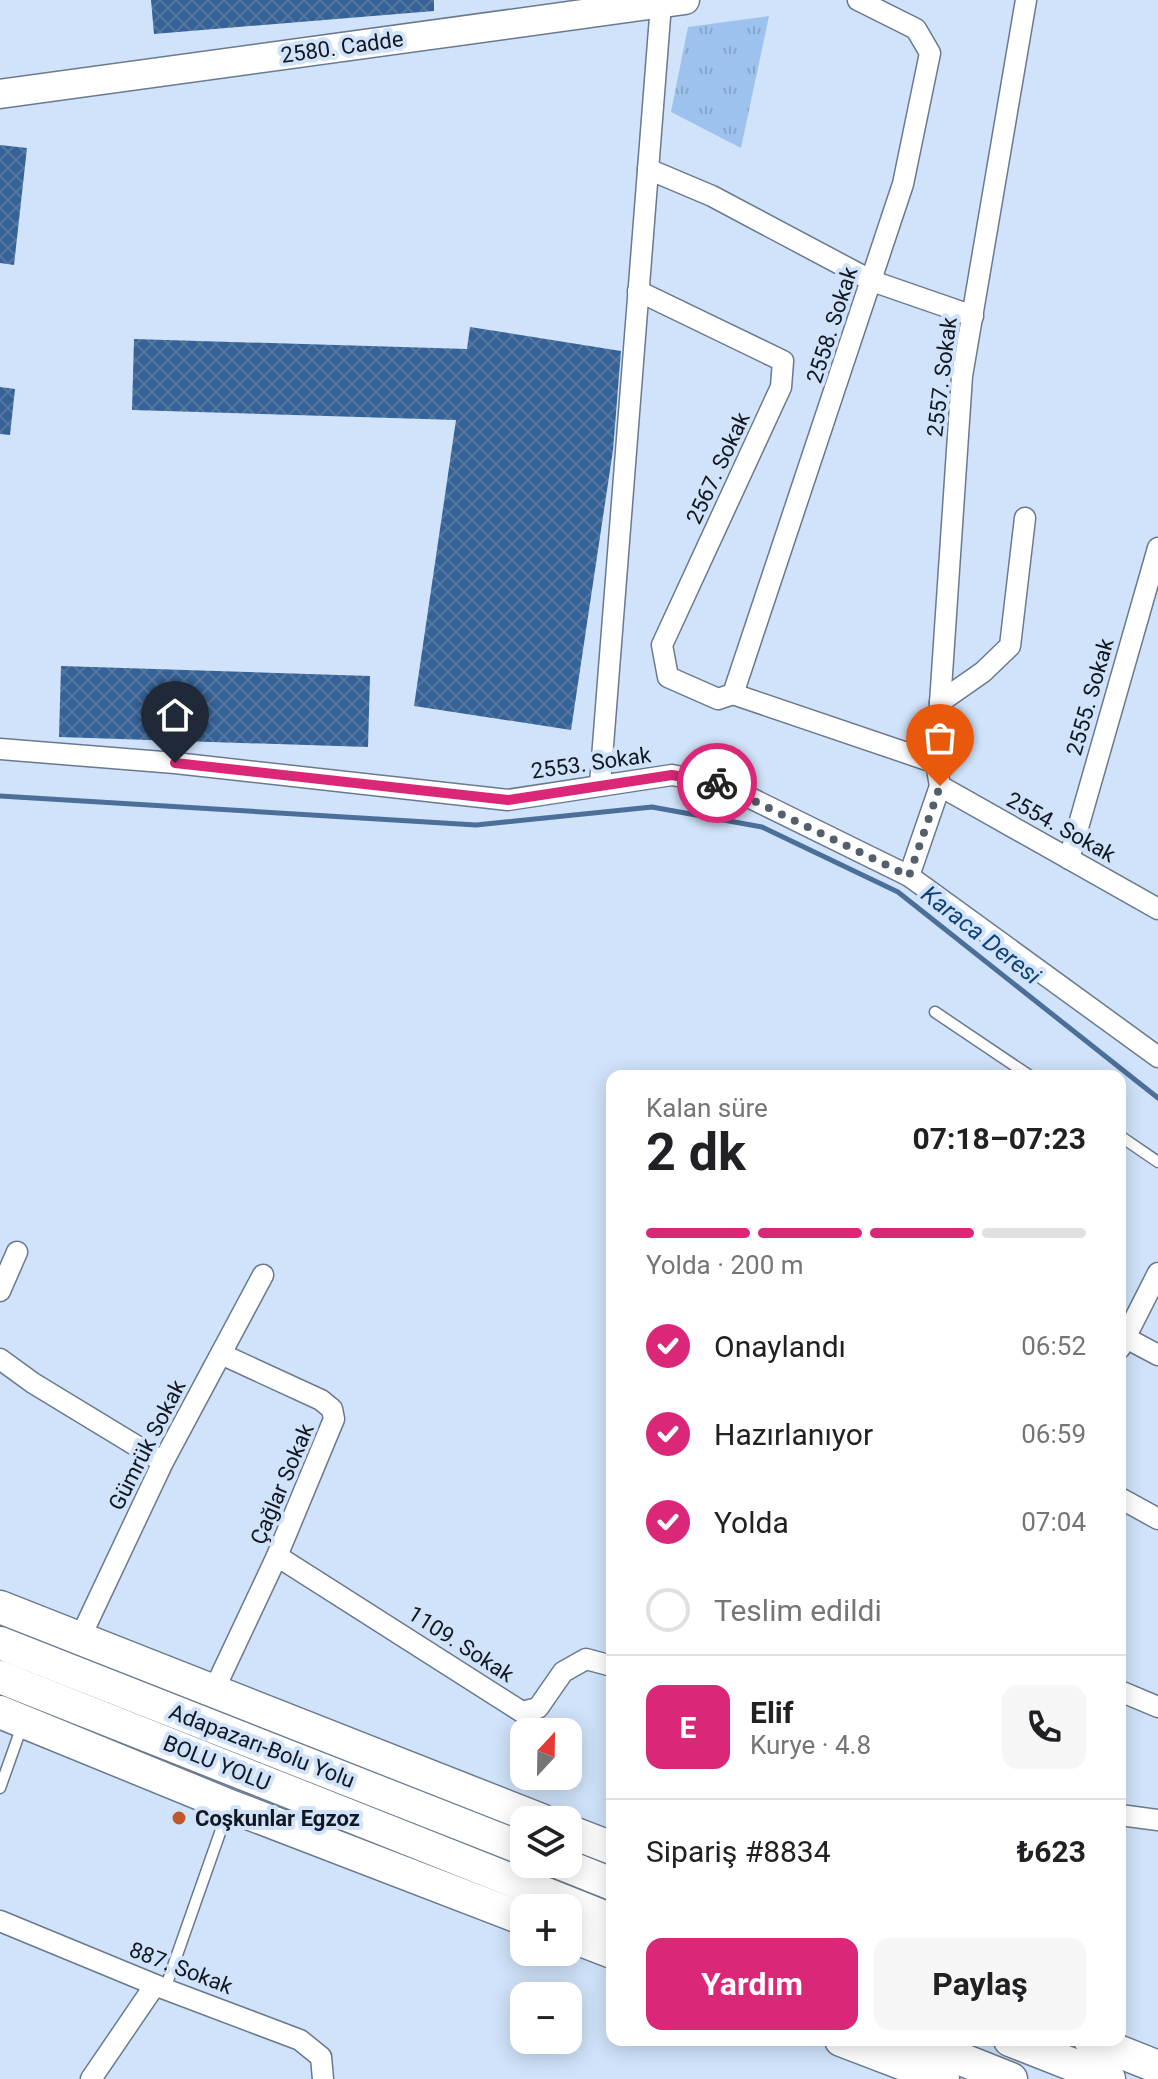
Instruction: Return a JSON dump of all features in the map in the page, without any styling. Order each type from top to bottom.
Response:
[{"type":"highway","points":[[0,1607],[510,1808]]},
{"type":"highway","name":"Adapazarı-Bolu Yolu","points":[[0,1643],[510,1843]]},
{"type":"highway","name":"BOLU YOLU","points":[[0,1677],[606,1918]]},
{"type":"highway","points":[[12,1717],[230,1806],[510,1914]]},
{"type":"highway","points":[[582,1836],[606,1846]]},
{"type":"highway","points":[[582,1872],[606,1882]]},
{"type":"highway","points":[[582,1940],[606,1950]]},
{"type":"highway","points":[[857,2046],[943,2079]]},
{"type":"highway","points":[[928,2046],[1011,2079]]},
{"type":"highway","points":[[1025,2046],[1109,2079]]},
{"type":"highway","points":[[1105,2046],[1158,2067]]},
{"type":"main road","name":"2580. Cadde","points":[[0,94],[555,10],[673,2]]},
{"type":"street","name":"2558. Sokak","points":[[733,694],[903,184],[930,53],[916,29],[858,0]]},
{"type":"street","name":"2557. Sokak","points":[[936,763],[962,376],[1026,0]]},
{"type":"street","points":[[600,784],[648,169],[673,2]]},
{"type":"street","points":[[648,169],[712,196],[872,281],[973,316]]},
{"type":"street","name":"2567. Sokak","points":[[638,291],[783,361],[781,387],[662,645],[668,677],[718,699],[733,694]]},
{"type":"street","points":[[940,702],[983,672],[1010,646],[1025,518]]},
{"type":"street","name":"2555. Sokak","points":[[1069,859],[1158,548]]},
{"type":"street","points":[[733,694],[936,763],[940,786],[909,876]]},
{"type":"street","name":"2553. Sokak","points":[[0,749],[175,763],[508,800],[672,775],[724,785],[909,876],[1158,1057]]},
{"type":"street","name":"2554. Sokak","points":[[940,786],[1158,909]]},
{"type":"street","points":[[0,1291],[17,1252]]},
{"type":"street","points":[[1126,1337],[1158,1273]]},
{"type":"street","name":"Gümrük Sokak","points":[[80,1638],[163,1462],[263,1275]]},
{"type":"street","points":[[1126,1344],[1158,1355]]},
{"type":"street","name":"Çağlar Sokak","points":[[214,1690],[334,1424],[334,1414],[328,1404],[221,1354]]},
{"type":"street","points":[[0,1359],[33,1383],[163,1462]]},
{"type":"street","points":[[1126,1501],[1158,1519]]},
{"type":"street","name":"1109. Sokak","points":[[277,1556],[522,1712],[538,1708],[563,1672],[586,1659],[606,1664]]},
{"type":"street","points":[[1126,1694],[1158,1707]]},
{"type":"street","points":[[1126,1816],[1158,1820]]},
{"type":"street","name":"887. Sokak","points":[[0,1921],[300,2040],[321,2057],[323,2079]]},
{"type":"street","points":[[91,2079],[160,1987]]},
{"type":"lane","points":[[935,1012],[1021,1070]]},
{"type":"lane","points":[[1126,1140],[1158,1162]]},
{"type":"lane","points":[[0,1788],[12,1717]]},
{"type":"lane","points":[[160,1987],[230,1806]]},
{"type":"green space","points":[[769,16],[741,148],[671,112],[688,27]]},
{"type":"building","points":[[151,0],[434,0],[434,11],[154,34]]},
{"type":"building","points":[[0,145],[27,148],[14,265],[0,263]]},
{"type":"building","points":[[470,327],[621,351],[613,450],[571,730],[414,706],[456,420],[132,410],[134,339],[467,349]]},
{"type":"building","points":[[0,387],[15,389],[10,435],[0,434]]},
{"type":"building","points":[[61,666],[370,676],[368,747],[59,737]]},
{"type":"waterway","name":"Karaca Deresi","points":[[0,796],[476,825],[652,807],[762,827],[898,892],[1123,1070]]},
{"type":"waterway","name":"Karaca Deresi","points":[[1126,1073],[1158,1098]]},
{"type":"way so far","points":[[717,783],[909,876],[940,786]]},
{"type":"place","name":"Coşkunlar Egzoz","points":[[179,1818]]},
{"type":"route","points":[[175,763],[508,800],[672,775],[717,783]]}]
